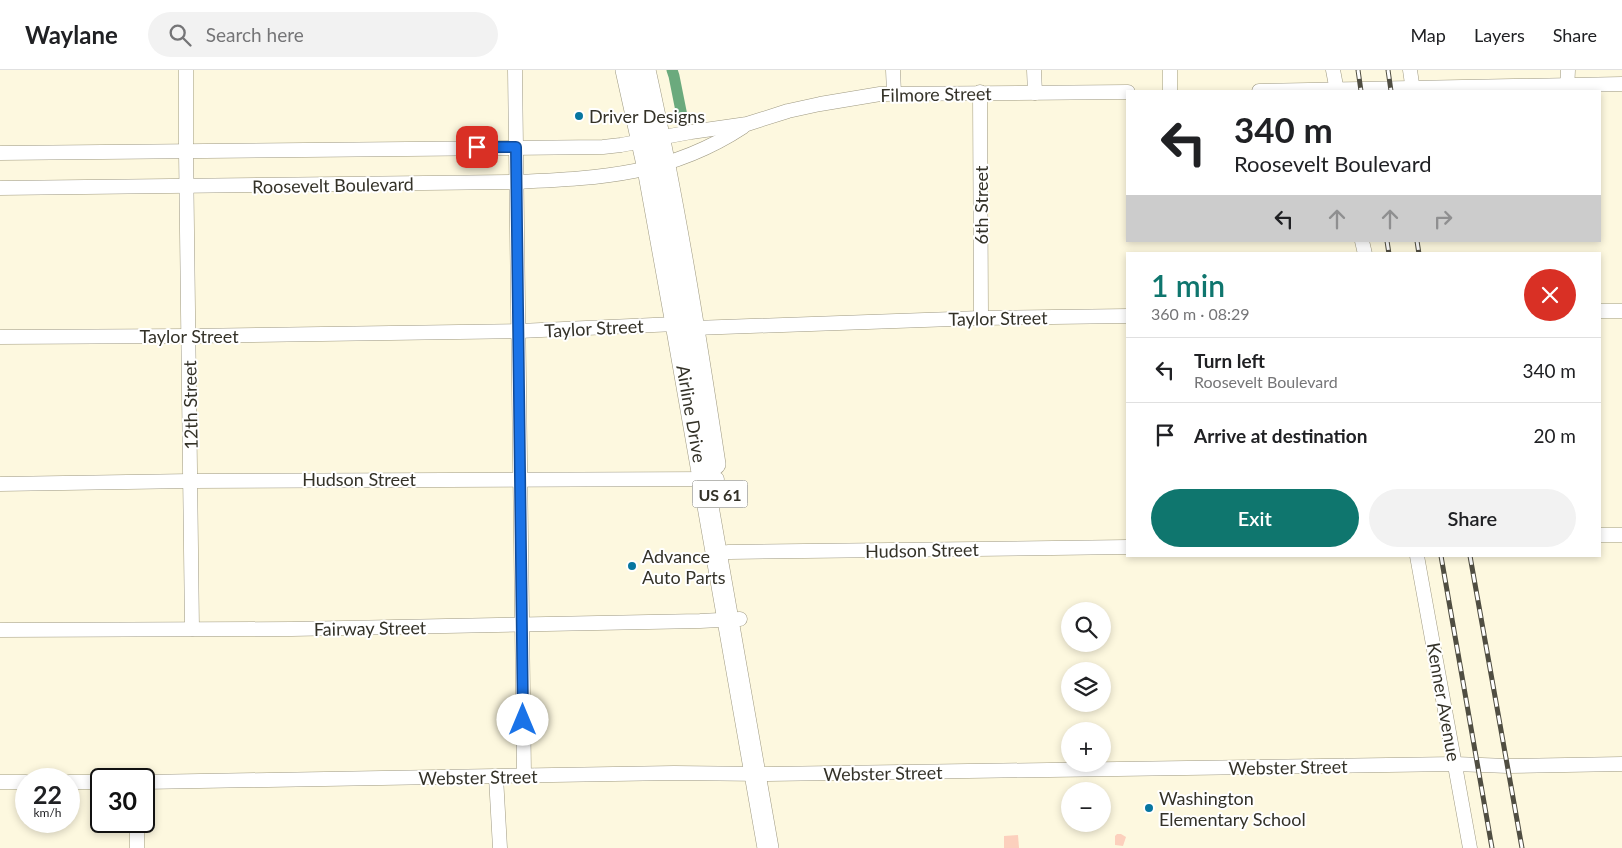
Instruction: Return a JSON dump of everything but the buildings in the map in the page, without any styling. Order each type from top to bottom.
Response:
[{"type":"highway","name":"Airline Drive","points":[[626,70],[651,140]]},
{"type":"highway","name":"Airline Drive","points":[[645,70],[651,140],[685,326],[761,774],[768,848]]},
{"type":"highway","name":"Airline Drive","points":[[761,774],[781,848]]},
{"type":"street","name":"12th Street","points":[[186,70],[192,629]]},
{"type":"street","points":[[515,70],[524,775]]},
{"type":"street","points":[[893,70],[894,93]]},
{"type":"street","points":[[1034,70],[1035,92]]},
{"type":"street","points":[[1170,70],[1170,90]]},
{"type":"street","points":[[1333,70],[1337,90]]},
{"type":"street","points":[[1410,70],[1413,90],[1568,88],[1622,84]]},
{"type":"street","points":[[1568,70],[1568,88]]},
{"type":"street","name":"6th Street","points":[[980,92],[981,318]]},
{"type":"street","name":"Filmore Street","points":[[651,140],[748,124],[820,104],[894,93],[1126,92]]},
{"type":"street","name":"Filmore Street","points":[[656,167],[705,149],[748,124]]},
{"type":"street","name":"Roosevelt Boulevard","points":[[0,153],[603,147],[651,140]]},
{"type":"street","name":"Roosevelt Boulevard","points":[[0,188],[517,182],[572,180],[622,174],[656,167]]},
{"type":"street","points":[[1601,311],[1622,311]]},
{"type":"street","name":"Taylor Street","points":[[0,337],[519,332],[981,318],[1126,316]]},
{"type":"street","name":"Hudson Street","points":[[0,484],[191,480],[710,479]]},
{"type":"street","points":[[1601,534],[1622,535]]},
{"type":"street","name":"Hudson Street","points":[[722,553],[1126,547]]},
{"type":"street","name":"Kenner Avenue","points":[[1417,557],[1470,848]]},
{"type":"street","name":"Fairway Street","points":[[0,630],[292,629],[734,619]]},
{"type":"street","name":"Webster Street","points":[[155,782],[683,773],[761,774],[1456,764],[1508,766],[1622,764]]},
{"type":"street","points":[[496,776],[500,848]]},
{"type":"street","points":[[0,782],[15,782]]},
{"type":"street","points":[[137,833],[137,848]]},
{"type":"shaded area","points":[[1117,834],[1126,837],[1123,846],[1115,845],[1115,836]]},
{"type":"shaded area","points":[[1018,835],[1019,848],[1004,848],[1004,836]]},
{"type":"waterway","points":[[672,70],[682,116]]},
{"type":"railway","points":[[1358,70],[1361,90]]},
{"type":"railway","points":[[1388,70],[1391,90]]},
{"type":"railway","points":[[1387,242],[1389,252]]},
{"type":"railway","points":[[1417,242],[1419,252]]},
{"type":"railway","points":[[1441,557],[1492,848]]},
{"type":"railway","points":[[1470,557],[1522,848]]},
{"type":"place","name":"Driver Designs","points":[[579,116]]},
{"type":"place","name":"Advance Auto Parts","points":[[632,566]]},
{"type":"place","name":"Washington Elementary School","points":[[1149,808]]},
{"type":"route","points":[[477,147],[516,147],[523,720]]}]
